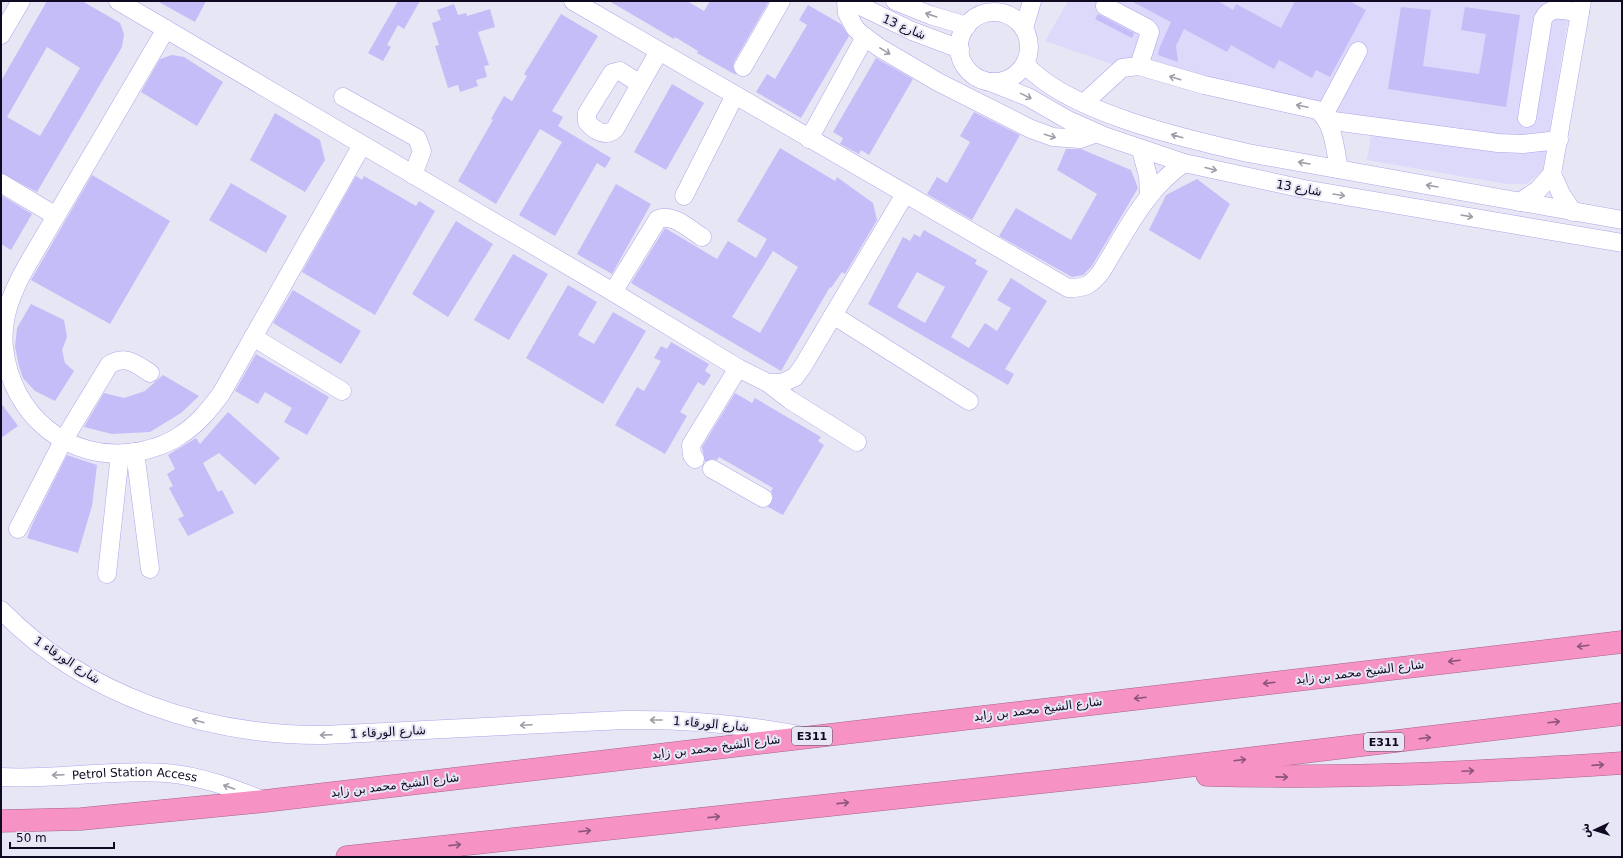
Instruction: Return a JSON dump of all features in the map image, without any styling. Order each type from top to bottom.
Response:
[{"type":"highway","name":"شارع الشيخ محمد بن زايد","points":[[1,821],[81,819],[265,801],[806,736],[1622,642]]},
{"type":"highway","name":"E311","points":[[347,857],[428,852],[1146,771],[1622,714]]},
{"type":"highway","points":[[1146,771],[1218,775],[1321,777],[1622,763]]},
{"type":"street","points":[[1,35],[21,1]]},
{"type":"street","points":[[573,1],[1068,288],[1081,288],[1093,282],[1101,272],[1149,193],[1184,162]]},
{"type":"street","points":[[743,67],[781,1]]},
{"type":"street","points":[[846,1],[847,13],[850,21],[865,37],[880,48],[931,78],[1031,129],[1062,139],[1080,139],[1097,133]]},
{"type":"street","name":"شارع 13","points":[[850,1],[912,31],[960,49]]},
{"type":"street","name":"شارع 13","points":[[895,1],[930,15],[967,26]]},
{"type":"street","points":[[993,12],[1010,16],[1024,28],[1029,42],[1028,57],[1021,69],[1010,78],[990,82],[982,80],[969,71],[961,57],[960,49],[963,33],[967,26],[978,16],[993,12],[1009,1]]},
{"type":"street","points":[[1024,28],[1032,1]]},
{"type":"street","points":[[128,3],[166,29],[613,292],[738,368],[768,383],[790,400],[857,442]]},
{"type":"street","points":[[1105,6],[1147,28],[1150,32],[1139,66]]},
{"type":"street","points":[[1520,202],[1538,190],[1552,174],[1581,7],[1554,9],[1546,14],[1543,19],[1527,118]]},
{"type":"street","points":[[166,29],[12,292],[5,319],[4,347],[9,375],[21,400],[38,422],[62,441],[89,451],[127,453],[150,450],[178,437],[203,418],[221,394],[362,145]]},
{"type":"street","points":[[809,139],[865,37]]},
{"type":"street","points":[[640,84],[659,51]]},
{"type":"street","points":[[1339,169],[1334,141],[1325,117],[1358,51]]},
{"type":"street","points":[[1025,64],[1037,76],[1052,87],[1084,103],[1150,127],[1203,143],[1248,153],[1622,220]]},
{"type":"street","points":[[1084,103],[1122,68],[1139,66],[1204,86],[1316,110],[1325,117],[1498,143],[1523,144],[1558,140]]},
{"type":"street","name":"شارع 13","points":[[990,82],[1028,97],[1068,120],[1097,133],[1141,150],[1184,162],[1297,188],[1622,243]]},
{"type":"street","points":[[684,196],[735,95]]},
{"type":"street","points":[[343,97],[417,138],[422,151],[413,175]]},
{"type":"street","points":[[1141,150],[1148,176],[1149,193]]},
{"type":"street","points":[[1552,174],[1561,194],[1573,212]]},
{"type":"street","points":[[1,183],[56,216]]},
{"type":"street","points":[[768,383],[782,383],[795,377],[905,194]]},
{"type":"street","points":[[613,292],[658,219],[670,217],[702,237]]},
{"type":"street","points":[[833,315],[969,401]]},
{"type":"street","points":[[254,337],[342,391]]},
{"type":"street","points":[[18,529],[62,441],[109,365],[115,361],[123,359],[130,361],[150,373]]},
{"type":"street","points":[[695,459],[692,455],[691,445],[738,368]]},
{"type":"street","points":[[127,453],[150,569]]},
{"type":"street","points":[[107,574],[127,453]]},
{"type":"street","points":[[712,469],[763,498]]},
{"type":"street","name":"شارع الورقاء 1","points":[[1,610],[46,648],[68,664],[115,690],[140,701],[191,719],[244,730],[298,735],[324,735],[624,720],[661,720],[734,724],[806,736]]},
{"type":"street","name":"Petrol Station Access","points":[[1,776],[134,772],[166,773],[197,778],[228,786],[265,801]]},
{"type":"shaded area","points":[[1068,1],[1571,1],[1543,170],[1527,184],[1507,184],[1367,160],[1372,130],[1254,106],[1182,88],[1045,41]]},
{"type":"building","points":[[47,1],[82,1],[120,23],[124,34],[122,47],[37,192],[1,173],[1,81]],"holes":[[[47,47],[80,68],[40,136],[7,117]]]},
{"type":"building","points":[[157,1],[206,1],[195,22]]},
{"type":"building","points":[[398,1],[420,1],[404,29],[398,25],[387,45],[391,47],[383,61],[368,53]]},
{"type":"building","points":[[609,1],[687,1],[704,11],[710,1],[769,1],[734,62],[733,67],[736,75],[697,53],[698,51],[675,37],[674,39]]},
{"type":"building","points":[[1131,1],[1218,1],[1233,10],[1236,4],[1281,28],[1295,1],[1349,1],[1366,10],[1330,77],[1316,70],[1312,78],[1279,60],[1274,69],[1231,45],[1227,52],[1184,29],[1176,46],[1178,62],[1158,55],[1159,49],[1171,22]]},
{"type":"building","points":[[454,4],[458,15],[466,13],[467,16],[490,9],[495,27],[478,32],[489,65],[484,66],[487,77],[476,80],[478,86],[460,92],[458,85],[448,88],[435,46],[439,45],[432,23],[441,20],[437,10]]},
{"type":"building","points":[[808,5],[841,24],[849,36],[801,118],[756,92],[767,74],[775,79],[807,25],[799,20]]},
{"type":"building","points":[[1401,7],[1431,10],[1423,66],[1479,74],[1486,34],[1461,30],[1465,7],[1520,15],[1506,107],[1388,89]]},
{"type":"building","points":[[561,14],[598,36],[552,111],[563,117],[558,126],[611,158],[605,168],[597,163],[555,236],[519,215],[562,142],[540,129],[496,204],[458,181],[493,120],[491,119],[504,96],[512,101],[527,76],[524,74]]},
{"type":"building","points":[[1098,14],[1134,33],[1132,38],[1095,19]]},
{"type":"building","points":[[172,55],[184,57],[223,82],[197,126],[141,92],[160,59]]},
{"type":"building","points":[[876,58],[913,79],[869,155],[861,150],[859,154],[840,144],[843,138],[833,132]]},
{"type":"building","points":[[672,84],[704,103],[666,170],[634,152]]},
{"type":"building","points":[[974,112],[1020,135],[972,220],[927,194],[937,177],[947,183],[970,142],[960,136]]},
{"type":"building","points":[[275,113],[320,140],[325,160],[305,192],[250,160]]},
{"type":"building","points":[[780,148],[835,181],[837,177],[873,203],[877,220],[845,274],[842,272],[831,288],[830,287],[781,371],[631,283],[665,228],[717,259],[728,241],[756,258],[767,239],[737,221]],"holes":[[[773,251],[798,267],[760,333],[732,317]]]},
{"type":"building","points":[[1066,149],[1081,149],[1131,170],[1138,188],[1092,266],[1083,275],[1072,277],[999,236],[1016,208],[1071,240],[1097,194],[1057,170]]},
{"type":"building","points":[[92,175],[170,221],[110,324],[31,280]]},
{"type":"building","points":[[356,176],[362,180],[364,176],[416,206],[419,201],[435,211],[375,315],[302,272]]},
{"type":"building","points":[[1197,179],[1230,204],[1200,260],[1149,230],[1166,195]]},
{"type":"building","points":[[231,183],[287,216],[266,253],[209,220]]},
{"type":"building","points":[[616,184],[651,204],[612,274],[577,254]]},
{"type":"building","points":[[1,195],[32,214],[11,250],[1,244]]},
{"type":"building","points":[[456,221],[493,244],[448,317],[412,294]]},
{"type":"building","points":[[924,230],[977,260],[975,264],[988,271],[951,337],[969,348],[985,323],[997,331],[1011,308],[997,300],[1011,278],[1047,301],[1005,369],[1014,374],[1008,385],[868,304],[903,237],[910,241],[914,234],[920,237]],"holes":[[[917,272],[945,287],[925,323],[897,307]]]},
{"type":"building","points":[[513,254],[548,274],[509,340],[474,320]]},
{"type":"building","points":[[568,285],[597,302],[578,335],[594,344],[613,312],[646,331],[603,404],[526,358]]},
{"type":"building","points":[[293,290],[361,331],[341,364],[273,323]]},
{"type":"building","points":[[31,304],[64,320],[67,337],[62,350],[65,363],[74,371],[55,401],[35,391],[23,378],[19,366],[15,347],[17,328]]},
{"type":"building","points":[[671,342],[709,364],[705,371],[711,375],[704,386],[698,382],[680,412],[687,416],[665,454],[615,425],[637,387],[644,391],[661,361],[654,358],[661,346],[667,349]]},
{"type":"building","points":[[256,354],[329,397],[307,435],[284,422],[292,408],[265,392],[258,404],[235,391]]},
{"type":"building","points":[[163,375],[199,396],[181,413],[150,432],[112,434],[84,427],[104,393],[124,398],[145,391]]},
{"type":"building","points":[[735,393],[752,403],[755,398],[821,437],[818,441],[824,445],[783,515],[768,507],[773,498],[771,491],[773,488],[719,457],[717,460],[712,459],[705,462],[702,447]]},
{"type":"building","points":[[1,403],[18,426],[1,438]]},
{"type":"building","points":[[228,412],[280,458],[255,485],[219,453],[203,463],[218,492],[222,490],[234,513],[188,536],[178,519],[184,516],[169,488],[173,486],[167,474],[175,469],[168,455],[196,438],[200,444]]},
{"type":"building","points":[[67,455],[97,465],[92,506],[78,553],[27,538]]}]
